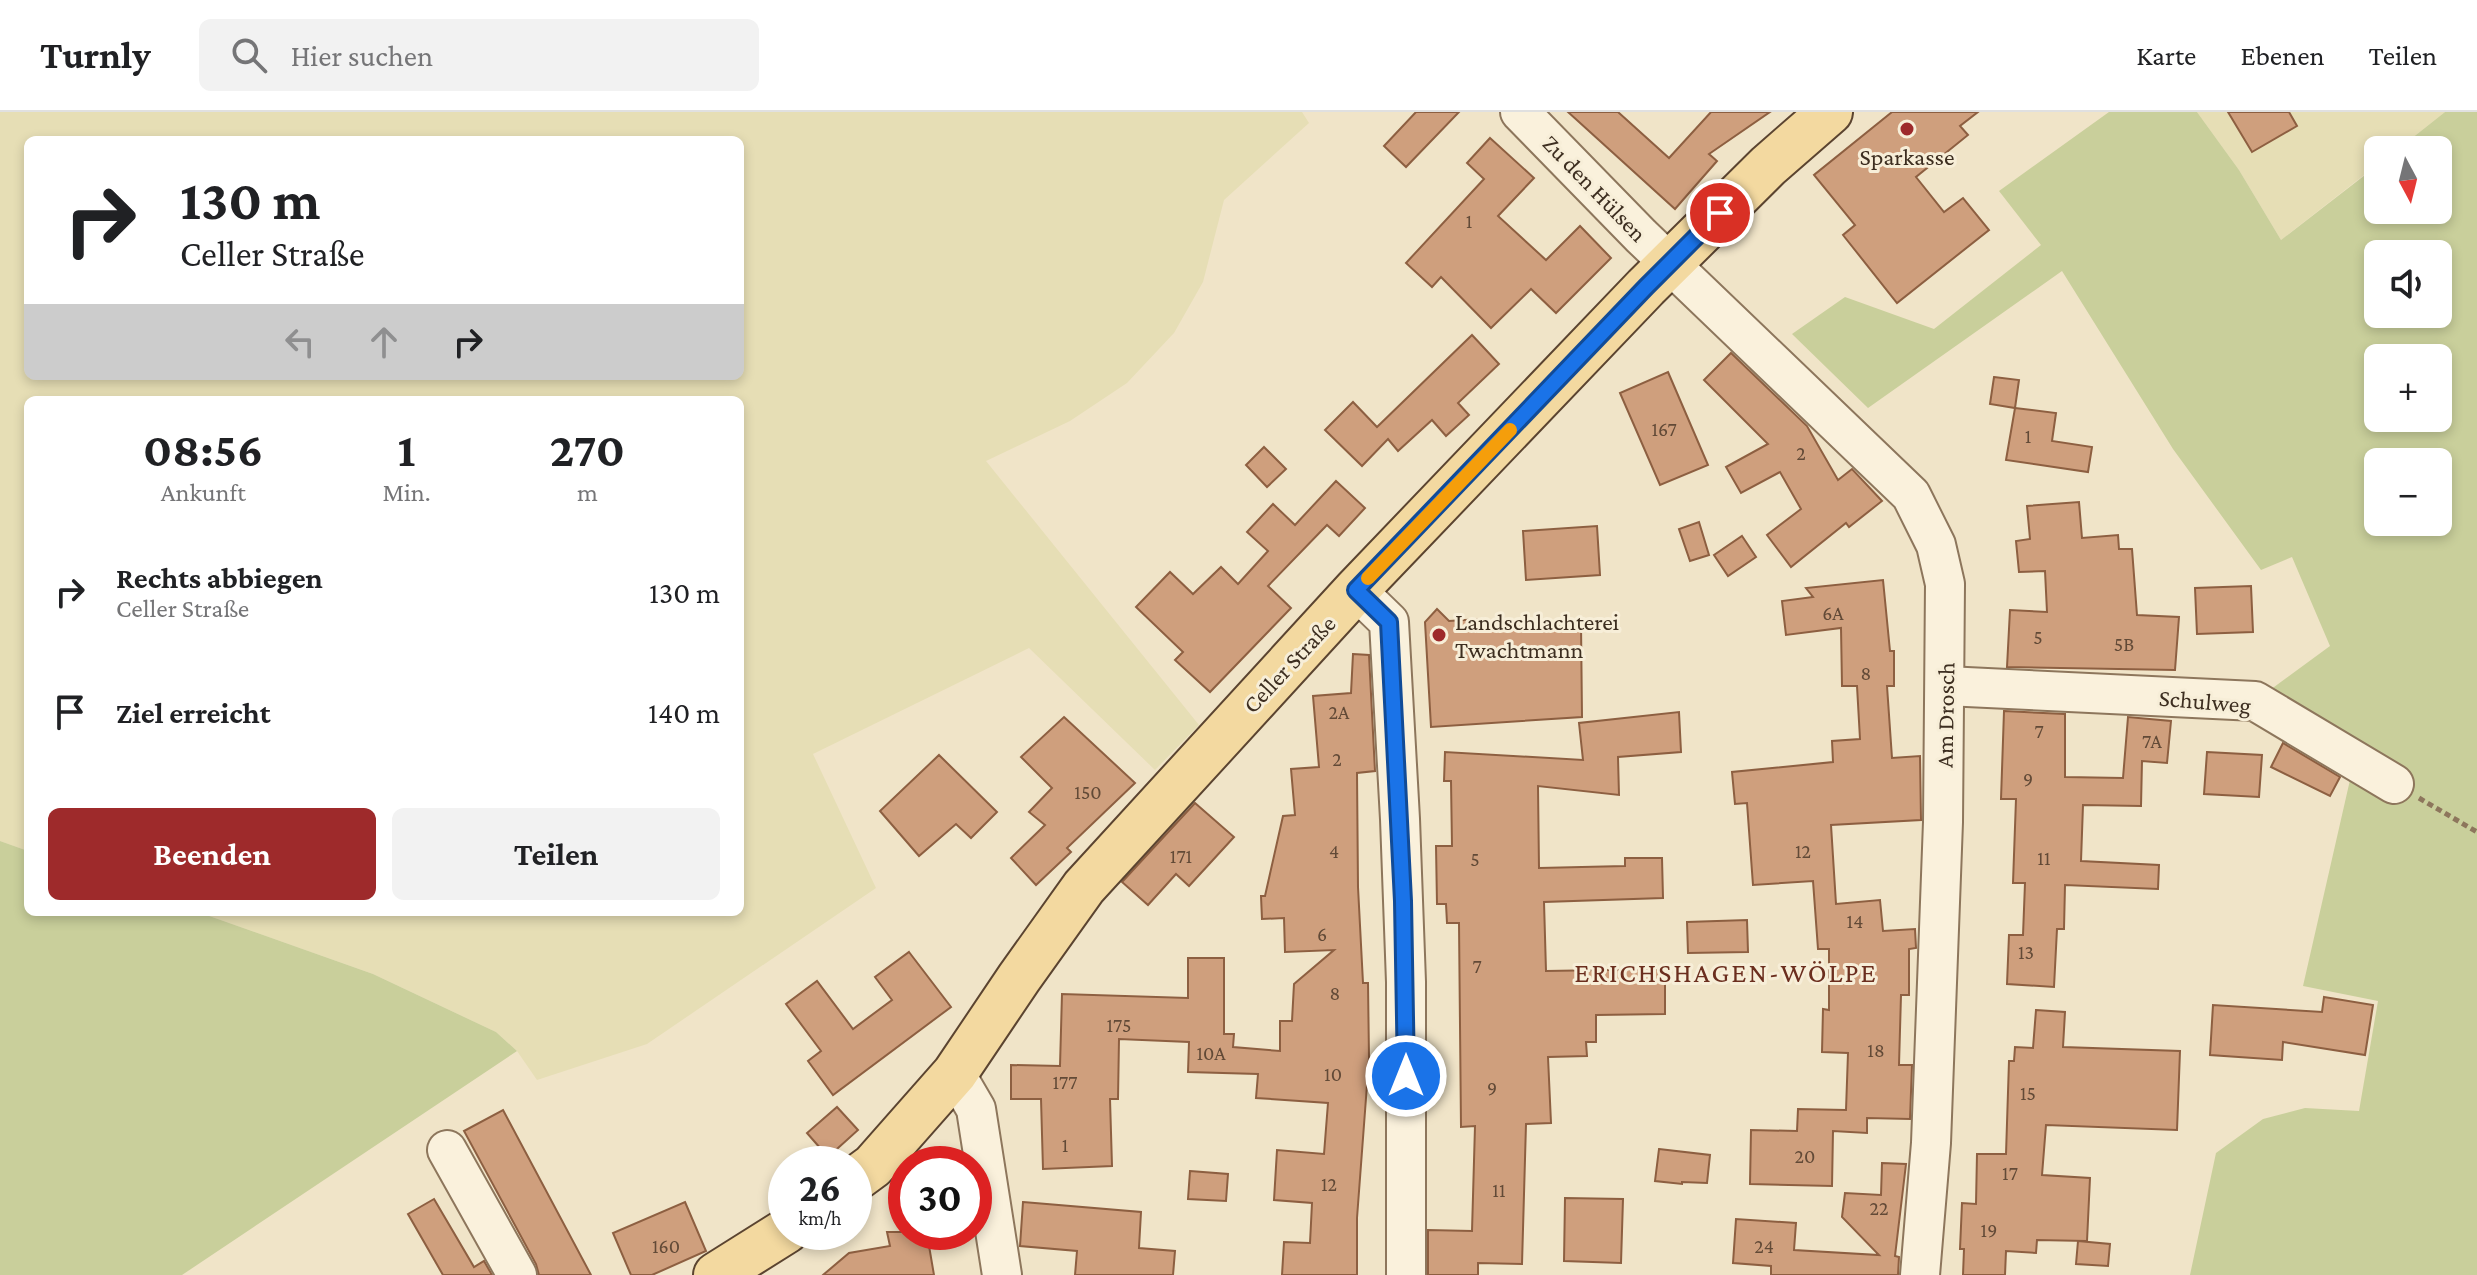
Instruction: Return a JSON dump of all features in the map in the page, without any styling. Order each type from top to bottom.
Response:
[{"type":"main road","name":"Celler Straße","points":[[872,1167],[955,1073],[1084,887],[1356,590],[1669,264],[1768,166],[1830,112]]},
{"type":"main road","points":[[716,1275],[768,1242]]},
{"type":"street","name":"Zu den Hülsen","points":[[1520,112],[1669,264]]},
{"type":"street","name":"Am Drosch","points":[[1669,264],[1911,495],[1936,545],[1945,584],[1946,686],[1931,1143],[1920,1275]]},
{"type":"street","points":[[1356,590],[1389,622],[1406,982],[1406,1275]]},
{"type":"street","name":"Schulweg","points":[[1946,686],[2255,701],[2394,784]]},
{"type":"street","points":[[955,1073],[976,1109],[1002,1275]]},
{"type":"street","points":[[447,1150],[517,1275]]},
{"type":"path","points":[[2394,784],[2477,832]]},
{"type":"shaded area","points":[[0,112],[1302,112],[1309,123],[1224,200],[1203,282],[1174,333],[1127,383],[1070,421],[986,461],[1199,725],[1155,770],[1029,648],[813,754],[876,888],[647,1044],[537,1080],[517,1051],[496,1032],[373,974],[209,916],[744,916],[744,396],[24,396],[24,850],[0,841]]},
{"type":"shaded area","points":[[2197,112],[2445,112],[2415,136],[2364,136],[2364,175],[2281,240],[2239,170]]},
{"type":"green space","points":[[2109,112],[2197,112],[2239,170],[2281,240],[2364,176],[2364,224],[2452,224],[2452,136],[2415,136],[2445,112],[2477,112],[2477,1275],[2190,1275],[2216,1153],[2263,1119],[2305,1108],[2359,1111],[2378,1001],[2303,986],[2350,780],[2255,701],[2330,646],[2292,557],[2261,570],[2173,449],[2062,271],[1868,408],[1792,334],[1845,297],[1934,329],[2041,245],[1999,191]]},
{"type":"green space","points":[[0,841],[24,850],[24,916],[209,916],[373,974],[496,1032],[517,1051],[182,1275],[0,1275]]},
{"type":"building","points":[[1416,112],[1459,112],[1406,167],[1384,146]]},
{"type":"building","points":[[1568,112],[1618,112],[1669,158],[1711,112],[1770,112],[1709,154],[1717,161],[1675,209]]},
{"type":"building","points":[[1892,112],[1978,112],[1960,126],[1968,135],[1916,177],[1944,212],[1963,198],[1989,230],[1897,303],[1843,235],[1855,225],[1814,175]]},
{"type":"building","points":[[2228,112],[2289,112],[2297,126],[2252,152]]},
{"type":"building","points":[[1490,138],[1534,178],[1498,216],[1546,260],[1580,226],[1611,258],[1556,313],[1531,289],[1491,328],[1441,277],[1432,287],[1406,263],[1484,179],[1467,163]]},
{"type":"building","points":[[1472,335],[1499,364],[1458,403],[1469,415],[1446,436],[1432,420],[1398,451],[1388,439],[1362,466],[1325,430],[1353,402],[1377,427]]},
{"type":"building","points":[[1731,353],[1807,426],[1838,480],[1852,469],[1882,501],[1849,527],[1846,523],[1791,567],[1767,535],[1801,509],[1780,472],[1741,493],[1726,467],[1768,444],[1704,380]]},
{"type":"building","points":[[1668,372],[1708,465],[1660,485],[1620,393]]},
{"type":"building","points":[[1994,377],[2019,380],[2015,408],[1990,404]]},
{"type":"building","points":[[2015,408],[2056,413],[2052,441],[2092,447],[2088,472],[2006,460]]},
{"type":"building","points":[[1264,447],[1286,469],[1267,487],[1246,465]]},
{"type":"building","points":[[1336,481],[1365,508],[1339,536],[1327,525],[1268,586],[1291,608],[1210,692],[1175,660],[1183,652],[1136,607],[1170,572],[1193,594],[1221,567],[1238,584],[1268,551],[1247,532],[1273,504],[1295,525]]},
{"type":"building","points":[[2079,502],[2082,538],[2118,535],[2119,549],[2132,549],[2137,615],[2179,617],[2175,670],[2007,667],[2010,610],[2047,612],[2045,571],[2019,572],[2016,541],[2030,539],[2027,506]]},
{"type":"building","points":[[1699,522],[1709,555],[1690,561],[1679,529]]},
{"type":"building","points":[[1597,526],[1600,575],[1526,580],[1523,531]]},
{"type":"building","points":[[1742,536],[1756,557],[1728,576],[1714,555]]},
{"type":"building","points":[[1883,580],[1890,651],[1894,651],[1894,686],[1887,686],[1892,758],[1920,756],[1921,820],[1831,825],[1836,904],[1880,900],[1883,931],[1915,929],[1916,948],[1909,949],[1909,995],[1901,995],[1899,1065],[1912,1065],[1910,1119],[1867,1118],[1867,1133],[1833,1131],[1832,1186],[1750,1184],[1751,1130],[1797,1131],[1798,1109],[1846,1110],[1848,1053],[1822,1052],[1823,1009],[1829,1010],[1829,949],[1818,949],[1813,881],[1753,885],[1747,803],[1735,804],[1732,772],[1833,762],[1832,741],[1860,739],[1857,686],[1842,686],[1841,628],[1786,635],[1782,601],[1813,597],[1806,588]]},
{"type":"building","points":[[2251,586],[2253,632],[2197,634],[2195,588]]},
{"type":"building","points":[[1437,609],[1449,621],[1480,619],[1480,624],[1528,621],[1529,626],[1581,624],[1582,717],[1431,727],[1425,622]]},
{"type":"building","points":[[1353,654],[1369,655],[1375,771],[1357,773],[1358,887],[1363,983],[1368,983],[1369,1058],[1357,1218],[1357,1275],[1282,1275],[1284,1242],[1310,1243],[1312,1203],[1274,1200],[1277,1150],[1324,1154],[1328,1103],[1256,1098],[1258,1074],[1188,1072],[1189,1042],[1119,1039],[1118,1099],[1110,1099],[1112,1166],[1043,1169],[1041,1099],[1011,1099],[1011,1065],[1060,1066],[1062,994],[1188,998],[1188,958],[1224,958],[1224,1034],[1234,1034],[1233,1047],[1280,1051],[1280,1021],[1292,1021],[1294,984],[1334,950],[1285,952],[1284,918],[1262,919],[1261,896],[1265,896],[1283,816],[1295,815],[1291,769],[1319,767],[1313,696],[1351,693]]},
{"type":"building","points":[[2004,711],[2065,714],[2065,777],[2123,778],[2128,717],[2171,721],[2167,763],[2142,761],[2141,806],[2083,805],[2081,861],[2159,865],[2158,889],[2065,885],[2064,929],[2057,929],[2054,987],[2007,984],[2009,935],[2023,935],[2025,883],[2013,883],[2016,799],[2001,799]]},
{"type":"building","points":[[1679,712],[1681,752],[1618,757],[1619,795],[1538,786],[1539,868],[1625,866],[1625,858],[1662,858],[1663,898],[1544,902],[1546,971],[1665,969],[1665,1014],[1596,1015],[1596,1042],[1586,1042],[1587,1056],[1548,1057],[1551,1123],[1526,1124],[1522,1264],[1478,1263],[1478,1275],[1428,1275],[1428,1230],[1472,1231],[1475,1126],[1461,1127],[1459,923],[1447,923],[1446,904],[1437,904],[1436,846],[1452,846],[1451,781],[1444,781],[1445,752],[1583,760],[1579,723]]},
{"type":"building","points":[[1064,717],[1135,783],[1067,848],[1071,852],[1036,885],[1011,858],[1045,825],[1029,812],[1052,788],[1021,757]]},
{"type":"building","points":[[2283,743],[2340,777],[2330,796],[2271,767]]},
{"type":"building","points":[[2207,752],[2262,755],[2259,797],[2204,794]]},
{"type":"building","points":[[939,755],[997,812],[971,838],[956,824],[919,856],[880,811]]},
{"type":"building","points":[[1195,803],[1234,837],[1189,886],[1176,874],[1148,905],[1122,882]]},
{"type":"building","points":[[1747,920],[1748,952],[1688,953],[1687,922]]},
{"type":"building","points":[[909,952],[951,1007],[833,1095],[808,1061],[821,1051],[786,1004],[817,981],[853,1029],[892,1000],[875,977]]},
{"type":"building","points":[[2324,997],[2373,1005],[2365,1055],[2283,1042],[2282,1060],[2210,1055],[2213,1005],[2322,1012]]},
{"type":"building","points":[[2036,1010],[2065,1012],[2063,1047],[2180,1051],[2177,1130],[2046,1125],[2042,1175],[2090,1178],[2087,1241],[2037,1240],[2036,1253],[2006,1251],[2005,1275],[1963,1275],[1964,1249],[1960,1249],[1962,1203],[1976,1204],[1977,1154],[2006,1154],[2009,1061],[2014,1061],[2015,1047],[2033,1048]]},
{"type":"building","points":[[837,1107],[858,1130],[840,1146],[818,1146],[807,1133]]},
{"type":"building","points":[[503,1110],[591,1275],[539,1275],[536,1264],[464,1131]]},
{"type":"building","points":[[1659,1149],[1710,1155],[1707,1183],[1655,1181]]},
{"type":"building","points":[[1882,1163],[1906,1164],[1895,1256],[1899,1257],[1898,1275],[1771,1275],[1771,1266],[1733,1263],[1736,1219],[1796,1223],[1794,1250],[1879,1255],[1842,1217],[1845,1193],[1881,1195]]},
{"type":"building","points":[[1190,1171],[1228,1174],[1226,1201],[1188,1199]]},
{"type":"building","points":[[1565,1198],[1623,1199],[1621,1263],[1564,1261]]},
{"type":"building","points":[[434,1199],[474,1267],[484,1261],[492,1275],[443,1275],[408,1214]]},
{"type":"building","points":[[685,1202],[706,1251],[652,1275],[631,1275],[613,1233]]},
{"type":"building","points":[[1023,1202],[1141,1212],[1139,1248],[1175,1251],[1173,1275],[1075,1275],[1077,1251],[1020,1246]]},
{"type":"building","points":[[2078,1241],[2110,1244],[2108,1266],[2076,1264]]},
{"type":"building","points":[[888,1246],[888,1250],[930,1250],[934,1275],[823,1275],[849,1253]]},
{"type":"slow traffic","points":[[1368,578],[1510,430]]},
{"type":"place","name":"Sparkasse","points":[[1907,129]]},
{"type":"place","name":"Landschlachterei Twachtmann","points":[[1439,635]]},
{"type":"district","name":"ERICHSHAGEN-WÖLPE","points":[[1726,972]]},
{"type":"route","points":[[1406,1076],[1400,819],[1389,622],[1356,590],[1720,213]]}]
